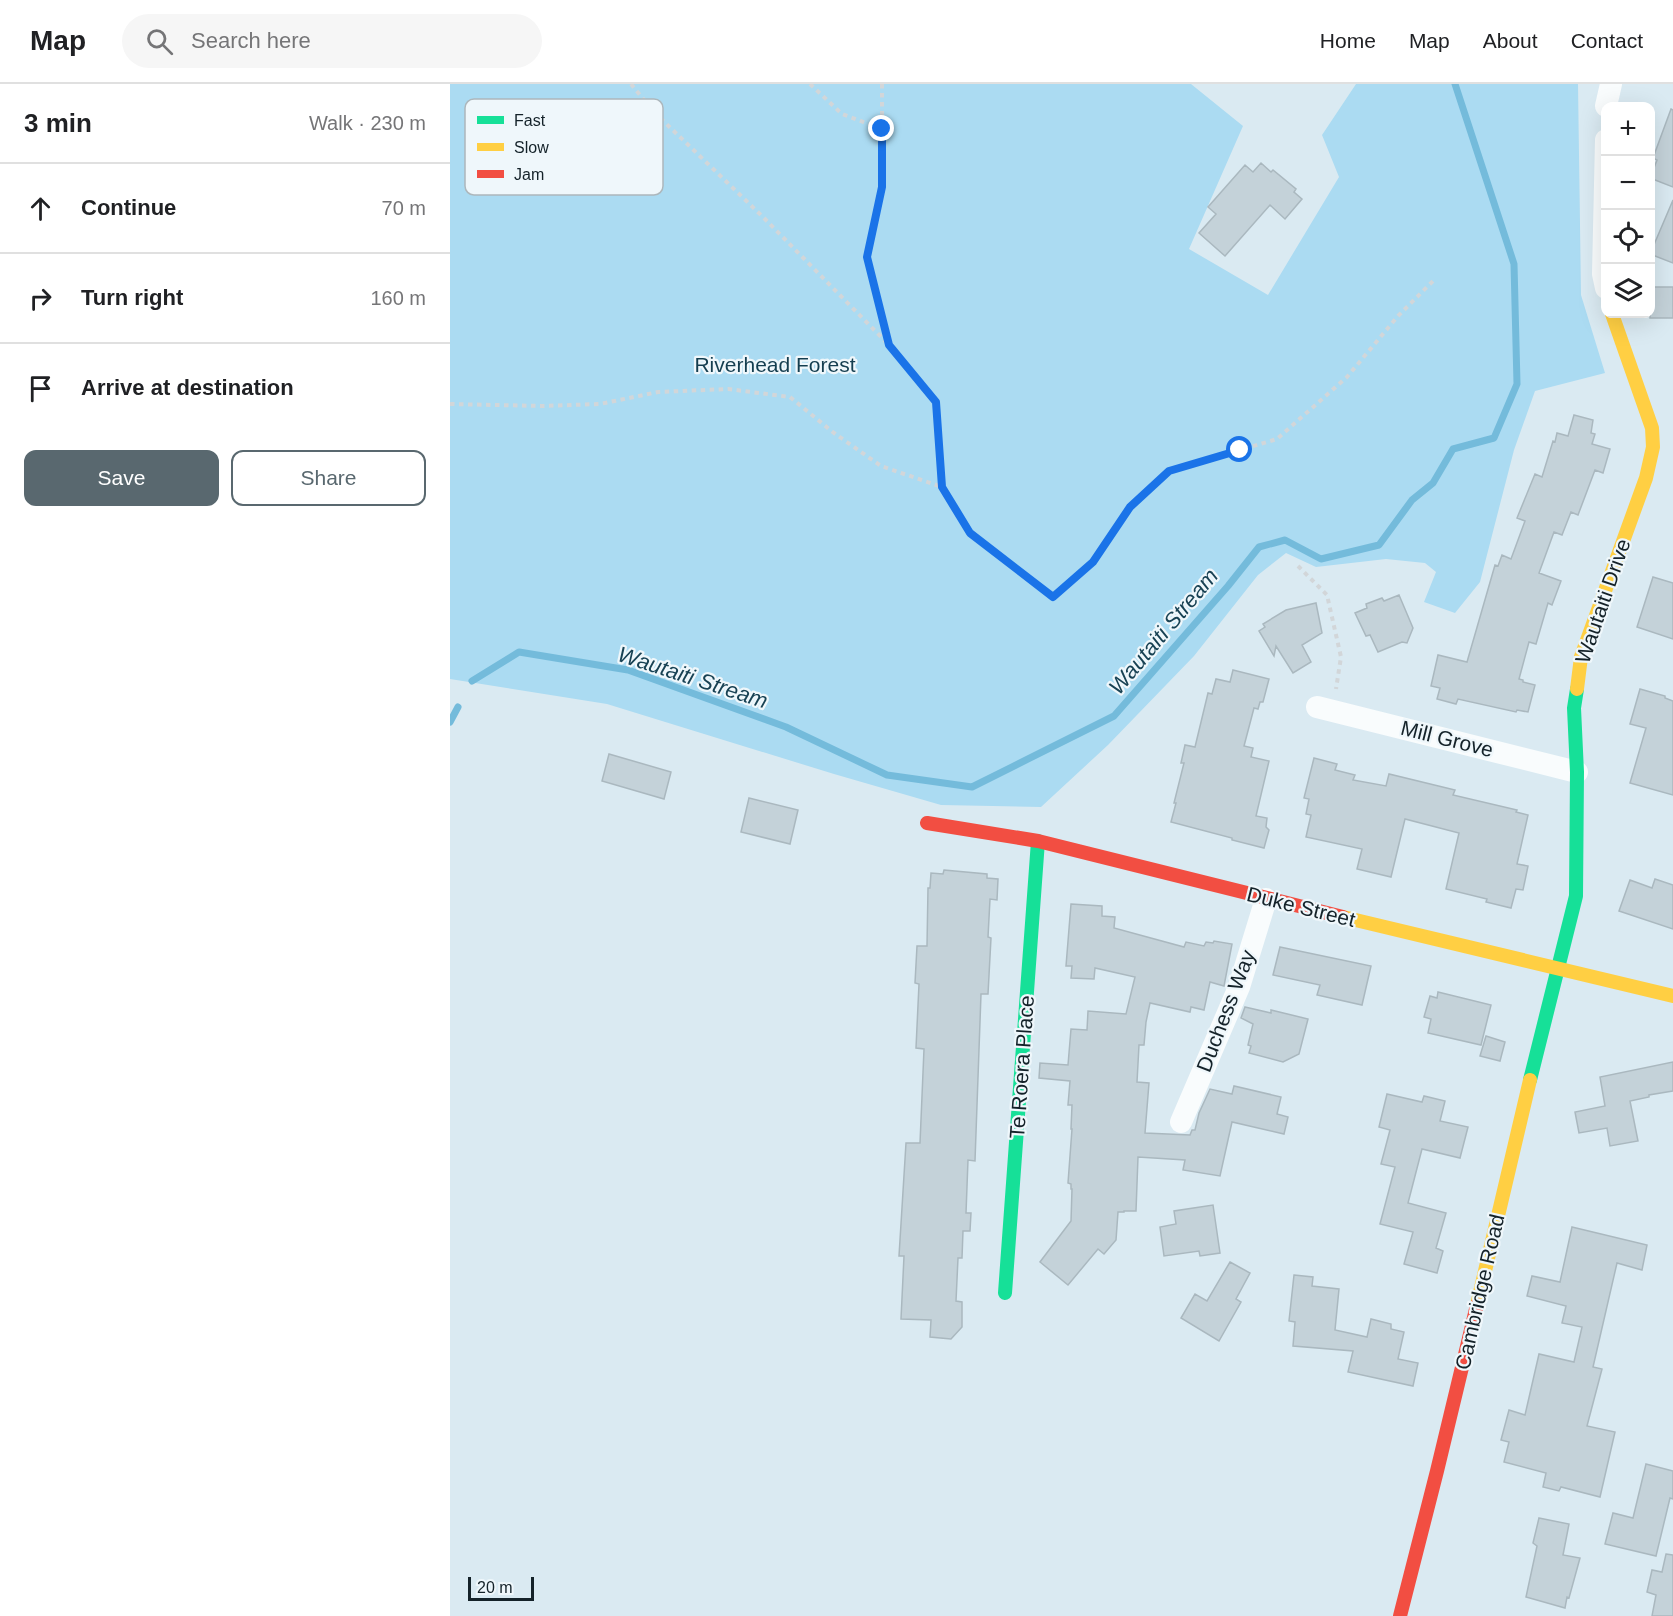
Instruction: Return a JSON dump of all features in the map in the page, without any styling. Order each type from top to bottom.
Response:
[{"type":"street","points":[[1607,102],[1611,84]]},
{"type":"street","points":[[1603,264],[1605,156]]},
{"type":"street","name":"Wautaiti Drive","points":[[1557,968],[1576,896],[1577,772],[1574,708],[1581,657],[1646,478],[1653,447],[1652,428],[1613,318]]},
{"type":"street","name":"Mill Grove","points":[[1325,709],[1577,772]]},
{"type":"street","name":"Duke Street","points":[[927,823],[1038,841],[1266,899],[1673,996]]},
{"type":"street","name":"Te Roera Place","points":[[1005,1293],[1038,841]]},
{"type":"street","name":"Duchess Way","points":[[1181,1122],[1239,987],[1266,899]]},
{"type":"street","name":"Cambridge Road","points":[[1400,1616],[1437,1471],[1557,968]]},
{"type":"path","points":[[631,84],[643,99]]},
{"type":"path","points":[[810,84],[843,114],[882,129]]},
{"type":"path","points":[[882,84],[882,187],[867,257],[889,345]]},
{"type":"path","points":[[663,121],[762,216],[889,345],[936,402],[942,487],[970,533],[1053,597],[1093,562],[1130,507],[1169,471],[1277,439],[1347,377],[1398,316],[1436,278]]},
{"type":"path","points":[[450,404],[542,406],[600,404],[658,392],[728,388],[790,397],[834,433],[882,466],[942,487]]},
{"type":"path","points":[[1298,566],[1327,595],[1341,657],[1325,709]]},
{"type":"green space","name":"Riverhead Forest","points":[[450,84],[1191,84],[1243,126],[1189,249],[1268,295],[1339,177],[1322,135],[1356,84],[1578,84],[1581,295],[1605,373],[1535,391],[1514,450],[1480,582],[1455,613],[1424,602],[1436,572],[1425,563],[1386,559],[1316,567],[1286,553],[1258,575],[1194,656],[1108,745],[1041,807],[941,805],[607,704],[450,679]]},
{"type":"building","points":[[1671,109],[1673,110],[1673,187],[1655,180],[1657,160],[1655,153]]},
{"type":"building","points":[[1261,163],[1296,189],[1294,192],[1302,199],[1285,219],[1270,205],[1225,256],[1199,233],[1216,214],[1208,207],[1245,165],[1253,172]]},
{"type":"building","points":[[1673,200],[1673,263],[1655,256],[1655,242]]},
{"type":"building","points":[[1655,287],[1673,287],[1673,318],[1655,318]]},
{"type":"building","points":[[1574,415],[1593,420],[1591,433],[1595,434],[1592,444],[1610,449],[1603,473],[1595,470],[1578,515],[1571,512],[1562,535],[1554,532],[1539,573],[1561,581],[1552,605],[1548,603],[1536,644],[1529,642],[1519,679],[1535,685],[1528,712],[1517,710],[1516,712],[1458,699],[1456,704],[1437,699],[1440,688],[1431,686],[1438,655],[1467,662],[1495,565],[1498,566],[1502,555],[1511,559],[1525,521],[1517,518],[1535,474],[1542,477],[1557,433],[1568,436]]},
{"type":"building","points":[[1653,577],[1673,583],[1673,639],[1637,627]]},
{"type":"building","points":[[1399,595],[1413,628],[1407,643],[1402,642],[1378,652],[1370,635],[1366,636],[1355,613],[1367,608],[1366,604],[1382,598],[1384,601]]},
{"type":"building","points":[[1316,603],[1322,633],[1302,645],[1311,662],[1293,673],[1276,646],[1274,656],[1259,631],[1265,627],[1263,624],[1286,610]]},
{"type":"building","points":[[1233,670],[1269,679],[1263,702],[1260,702],[1258,709],[1254,708],[1244,746],[1253,748],[1251,757],[1269,761],[1256,816],[1267,818],[1266,827],[1269,830],[1264,848],[1171,822],[1184,763],[1181,763],[1185,745],[1195,747],[1208,693],[1212,694],[1216,679],[1230,682]]},
{"type":"building","points":[[1640,689],[1665,696],[1673,701],[1673,795],[1630,783],[1646,728],[1630,724]]},
{"type":"building","points":[[609,754],[671,772],[664,799],[602,781]]},
{"type":"building","points":[[1314,758],[1337,764],[1335,770],[1355,775],[1353,780],[1386,786],[1389,774],[1455,790],[1453,795],[1517,810],[1516,812],[1528,815],[1517,864],[1528,866],[1523,890],[1516,889],[1511,908],[1486,902],[1487,899],[1446,889],[1459,833],[1405,819],[1391,877],[1357,869],[1362,849],[1306,837],[1311,815],[1306,814],[1309,799],[1304,798]]},
{"type":"building","points":[[749,798],[798,810],[790,844],[741,832]]},
{"type":"building","points":[[944,870],[987,874],[987,878],[998,879],[997,900],[990,899],[988,937],[991,938],[988,994],[981,994],[975,1161],[968,1160],[966,1213],[971,1213],[970,1231],[963,1231],[962,1258],[958,1258],[956,1301],[962,1302],[962,1327],[951,1339],[930,1337],[931,1320],[901,1319],[904,1256],[899,1256],[906,1143],[920,1143],[924,1049],[916,1048],[919,984],[915,983],[917,946],[927,946],[928,888],[930,888],[931,873],[943,874]]},
{"type":"building","points":[[1655,879],[1673,885],[1673,929],[1619,911],[1630,880],[1652,888]]},
{"type":"building","points":[[1071,904],[1102,906],[1102,916],[1115,917],[1114,928],[1184,947],[1186,942],[1204,946],[1206,942],[1213,943],[1214,941],[1232,944],[1224,986],[1210,982],[1204,1010],[1191,1007],[1190,1012],[1150,1003],[1144,1045],[1139,1045],[1137,1082],[1149,1083],[1145,1133],[1190,1135],[1192,1130],[1195,1130],[1199,1113],[1210,1089],[1232,1094],[1234,1086],[1281,1097],[1277,1114],[1288,1117],[1284,1134],[1232,1122],[1220,1176],[1183,1170],[1185,1160],[1138,1157],[1136,1211],[1118,1212],[1116,1240],[1104,1254],[1098,1249],[1068,1285],[1040,1262],[1071,1221],[1072,1189],[1071,1184],[1068,1183],[1072,1129],[1072,1105],[1068,1105],[1070,1081],[1039,1078],[1040,1063],[1068,1065],[1071,1029],[1087,1030],[1088,1011],[1126,1014],[1135,977],[1095,968],[1094,979],[1071,978],[1072,966],[1066,966]]},
{"type":"building","points":[[1280,947],[1371,966],[1362,1005],[1317,995],[1320,985],[1273,975]]},
{"type":"building","points":[[1438,992],[1491,1005],[1481,1045],[1428,1033],[1431,1019],[1424,1017],[1430,996],[1437,998]]},
{"type":"building","points":[[1245,1007],[1271,1013],[1271,1010],[1308,1019],[1299,1054],[1283,1062],[1249,1053],[1251,1046],[1248,1045],[1253,1024],[1241,1018]]},
{"type":"building","points":[[1486,1036],[1505,1042],[1500,1061],[1480,1056]]},
{"type":"building","points":[[1673,1062],[1673,1091],[1630,1101],[1638,1141],[1610,1146],[1607,1128],[1579,1133],[1575,1112],[1605,1106],[1600,1077]]},
{"type":"building","points":[[1387,1094],[1422,1102],[1424,1096],[1445,1101],[1440,1121],[1468,1127],[1460,1158],[1422,1149],[1408,1203],[1446,1213],[1436,1248],[1443,1251],[1437,1273],[1404,1264],[1413,1232],[1380,1224],[1395,1167],[1381,1164],[1390,1130],[1379,1127]]},
{"type":"building","points":[[1213,1205],[1220,1253],[1200,1256],[1199,1251],[1164,1256],[1160,1227],[1176,1224],[1174,1211]]},
{"type":"building","points":[[1572,1227],[1647,1245],[1642,1270],[1617,1263],[1593,1367],[1602,1369],[1587,1426],[1615,1432],[1600,1497],[1561,1487],[1559,1491],[1543,1487],[1546,1473],[1504,1462],[1509,1442],[1501,1440],[1509,1410],[1525,1415],[1539,1354],[1574,1362],[1582,1327],[1562,1323],[1566,1306],[1527,1296],[1532,1276],[1560,1282]]},
{"type":"building","points":[[1230,1262],[1250,1273],[1236,1299],[1241,1302],[1219,1341],[1181,1318],[1195,1294],[1207,1301]]},
{"type":"building","points":[[1294,1275],[1313,1277],[1312,1286],[1339,1289],[1335,1330],[1367,1337],[1371,1319],[1391,1324],[1391,1329],[1404,1332],[1398,1359],[1418,1363],[1413,1386],[1348,1372],[1353,1351],[1293,1346],[1295,1322],[1289,1321]]},
{"type":"building","points":[[1646,1464],[1673,1471],[1673,1499],[1670,1498],[1656,1556],[1605,1544],[1613,1513],[1633,1518]]},
{"type":"building","points":[[1539,1518],[1569,1524],[1563,1555],[1580,1558],[1565,1608],[1526,1597],[1537,1546],[1533,1543]]},
{"type":"building","points":[[1666,1554],[1673,1555],[1673,1616],[1652,1616],[1656,1595],[1647,1592],[1652,1570],[1662,1572]]},
{"type":"waterway","name":"Wautaiti Stream","points":[[472,681],[519,652],[628,670],[786,727],[887,775],[972,787],[1114,716],[1228,586],[1259,547],[1285,540],[1321,559],[1379,545],[1412,500],[1433,483],[1453,449],[1494,438],[1517,384],[1514,264],[1455,84]]},
{"type":"waterway","name":"Wautaiti Stream","points":[[450,722],[458,707]]},
{"type":"traffic: fast","points":[[1530,1080],[1576,896],[1577,772],[1574,708],[1577,689]]},
{"type":"traffic: fast","points":[[1005,1293],[1038,841]]},
{"type":"traffic: slow","points":[[1577,689],[1581,657],[1646,478],[1653,447],[1652,428],[1613,318]]},
{"type":"traffic: slow","points":[[1343,917],[1673,996]]},
{"type":"traffic: slow","points":[[1477,1305],[1530,1080]]},
{"type":"traffic: jam","points":[[927,823],[1038,841],[1343,917]]},
{"type":"traffic: jam","points":[[1400,1616],[1477,1305]]},
{"type":"route","points":[[882,129],[882,187],[867,257],[889,345],[936,402],[942,487],[970,533],[1053,597],[1093,562],[1130,507],[1169,471],[1240,450]]}]
